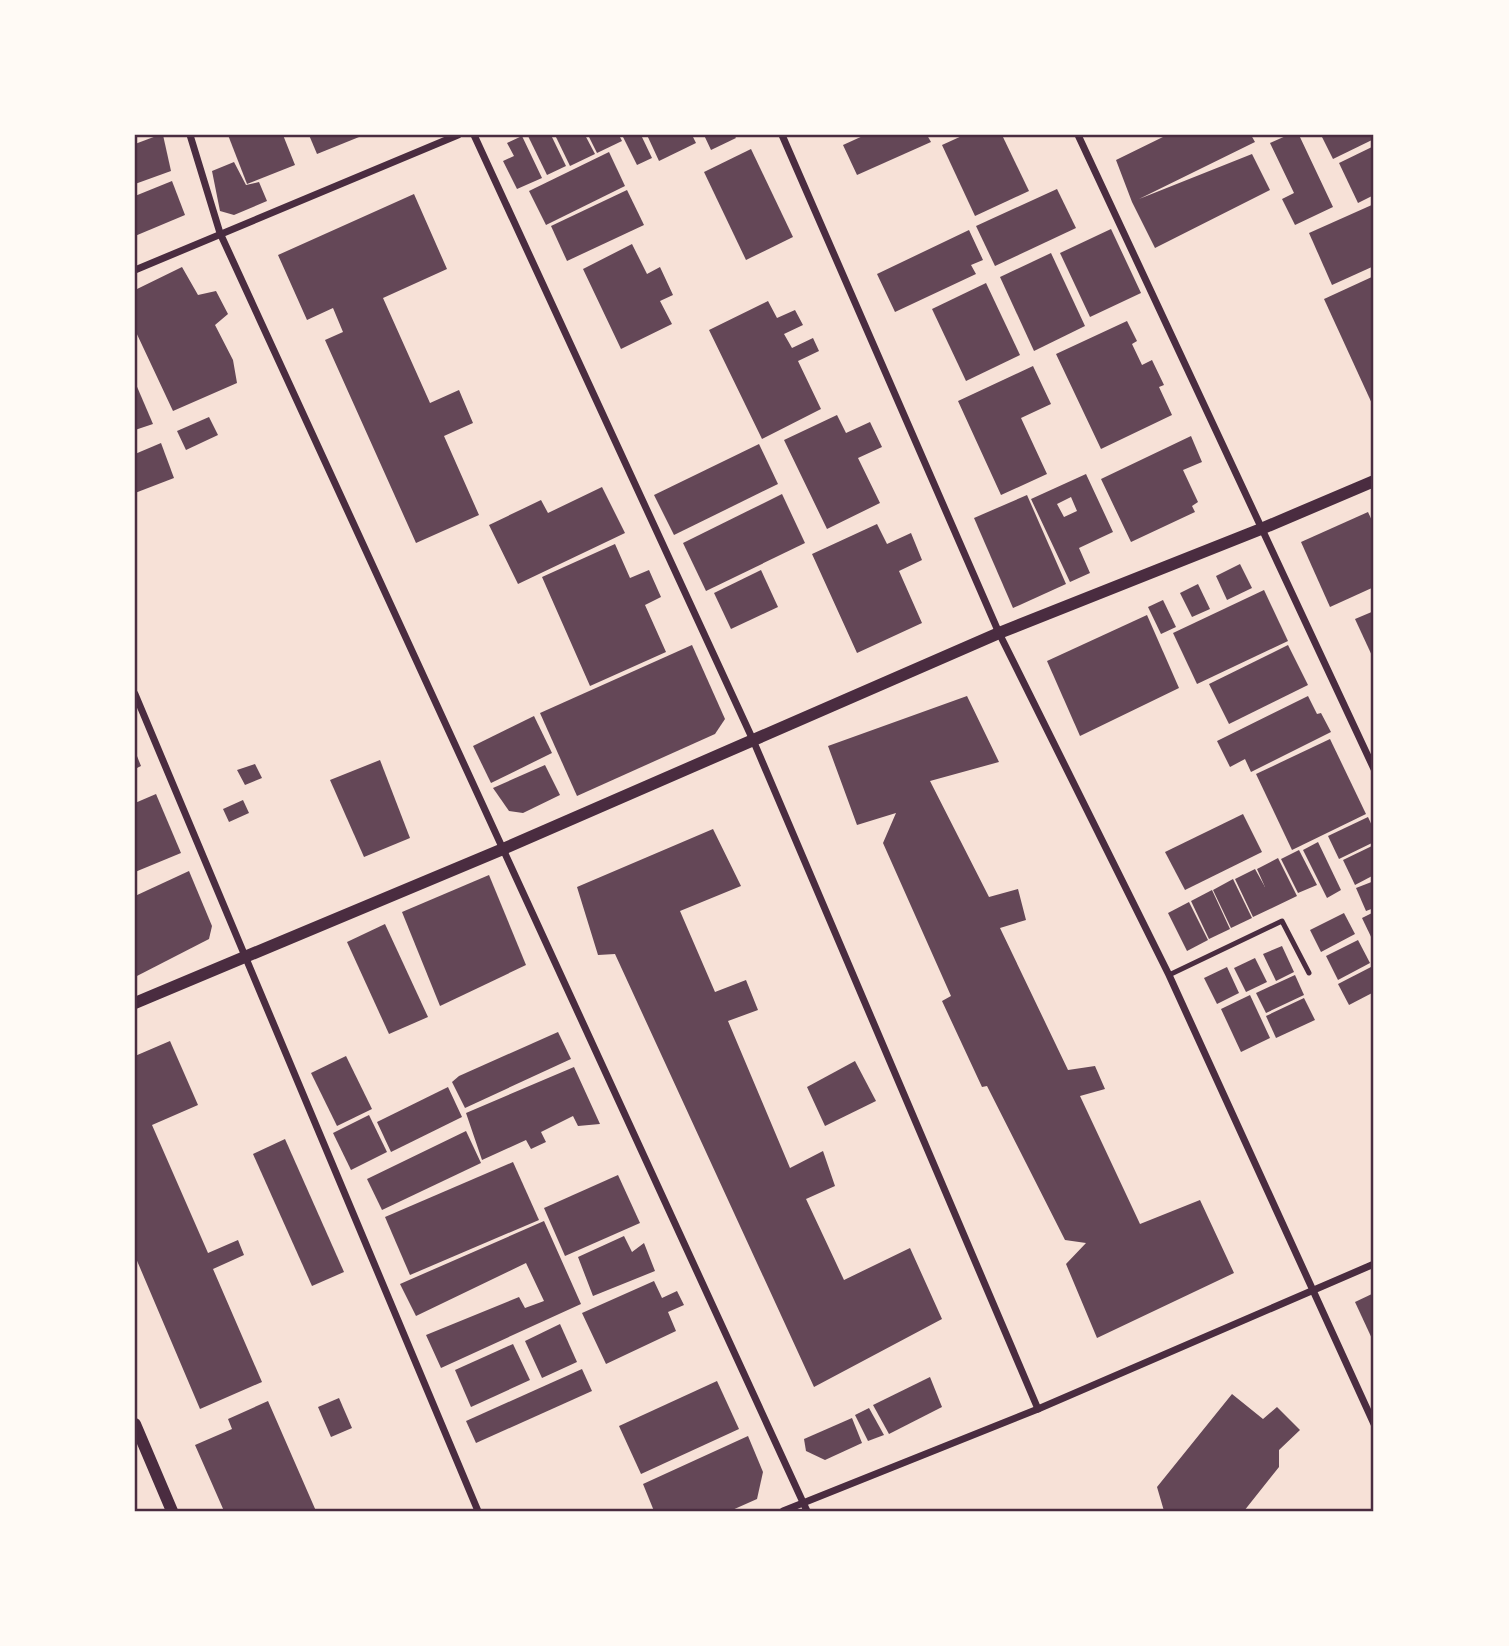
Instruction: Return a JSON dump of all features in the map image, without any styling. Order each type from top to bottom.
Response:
[{"type":"street","points":[[190,135],[220,233],[807,1511]]},
{"type":"street","points":[[135,270],[458,135]]},
{"type":"street","points":[[474,135],[753,740],[1038,1409]]},
{"type":"street","points":[[782,135],[999,633],[1169,975],[1374,1424]]},
{"type":"street","points":[[1078,135],[1374,769]]},
{"type":"street","points":[[135,1003],[503,849],[999,633],[1374,481]]},
{"type":"street","points":[[135,694],[478,1511]]},
{"type":"street","points":[[783,1511],[1038,1409],[1374,1264]]},
{"type":"street","points":[[135,1424],[172,1511]]},
{"type":"lane","points":[[1169,975],[1282,922],[1309,973]]},
{"type":"building","points":[[163,135],[171,171],[135,184],[135,144]]},
{"type":"building","points":[[228,135],[283,135],[295,165],[247,184]]},
{"type":"building","points":[[309,135],[364,135],[317,154]]},
{"type":"building","points":[[551,135],[566,166],[547,175],[528,136]]},
{"type":"building","points":[[555,135],[585,135],[595,154],[570,166]]},
{"type":"building","points":[[588,135],[619,135],[622,141],[597,153]]},
{"type":"building","points":[[622,135],[641,135],[652,158],[637,165]]},
{"type":"building","points":[[647,135],[692,135],[696,143],[659,161]]},
{"type":"building","points":[[704,135],[734,135],[736,138],[711,150]]},
{"type":"building","points":[[865,135],[927,135],[931,142],[857,175],[843,145]]},
{"type":"building","points":[[964,135],[1002,135],[1029,191],[975,216],[942,145]]},
{"type":"building","points":[[1167,135],[1251,135],[1255,142],[1139,199],[1252,154],[1270,190],[1155,248],[1132,202],[1116,160]]},
{"type":"building","points":[[1288,135],[1299,135],[1333,207],[1295,225],[1282,199],[1294,193],[1270,143]]},
{"type":"building","points":[[1321,135],[1374,135],[1374,139],[1333,159]]},
{"type":"building","points":[[522,136],[542,178],[517,189],[503,161],[514,156],[507,143]]},
{"type":"building","points":[[1374,146],[1374,195],[1358,203],[1339,163]]},
{"type":"building","points":[[751,149],[793,237],[746,260],[704,172]]},
{"type":"building","points":[[609,152],[625,186],[546,225],[529,191]]},
{"type":"building","points":[[234,162],[246,185],[259,182],[267,201],[234,215],[220,211],[212,171]]},
{"type":"building","points":[[172,181],[185,215],[135,236],[135,196]]},
{"type":"building","points":[[1057,189],[1076,228],[995,266],[976,226]]},
{"type":"building","points":[[627,190],[644,225],[567,261],[551,226]]},
{"type":"building","points":[[414,194],[447,269],[383,298],[430,403],[459,390],[473,423],[444,436],[479,515],[416,543],[325,340],[343,332],[333,308],[307,320],[278,255]]},
{"type":"building","points":[[1374,204],[1374,266],[1332,285],[1309,233]]},
{"type":"building","points":[[1111,229],[1141,293],[1090,317],[1060,253]]},
{"type":"building","points":[[969,230],[983,260],[971,265],[976,274],[895,312],[877,274]]},
{"type":"building","points":[[632,244],[647,274],[660,267],[673,295],[660,301],[672,324],[621,349],[583,269]]},
{"type":"building","points":[[1051,253],[1085,326],[1034,351],[1000,277]]},
{"type":"building","points":[[182,267],[198,295],[216,291],[228,314],[215,325],[233,360],[237,383],[173,411],[135,330],[135,290]]},
{"type":"building","points":[[1374,276],[1374,408],[1324,299]]},
{"type":"building","points":[[986,283],[1020,355],[966,381],[932,309]]},
{"type":"building","points":[[768,301],[777,318],[795,310],[803,325],[784,334],[792,348],[813,338],[819,351],[798,361],[821,409],[762,439],[709,330]]},
{"type":"building","points":[[1127,321],[1137,341],[1132,344],[1142,365],[1152,360],[1164,385],[1159,387],[1172,415],[1101,449],[1056,354]]},
{"type":"building","points":[[1033,366],[1051,404],[1021,418],[1047,474],[1001,495],[958,401]]},
{"type":"building","points":[[135,382],[153,424],[135,430]]},
{"type":"building","points":[[837,415],[846,433],[870,422],[882,447],[858,458],[880,503],[827,529],[784,440]]},
{"type":"building","points":[[209,417],[218,435],[186,450],[177,431]]},
{"type":"building","points":[[1191,436],[1202,462],[1183,470],[1198,502],[1192,506],[1195,512],[1131,542],[1101,479]]},
{"type":"building","points":[[161,443],[174,478],[135,493],[135,454]]},
{"type":"building","points":[[759,444],[778,484],[674,535],[654,495]]},
{"type":"building","points":[[1086,474],[1113,532],[1079,548],[1090,573],[1070,582],[1031,499]],"holes":[[[1071,497],[1077,511],[1064,517],[1057,504]]]},
{"type":"building","points":[[602,487],[625,533],[518,584],[489,525],[541,500],[548,513]]},
{"type":"building","points":[[782,494],[805,543],[706,591],[683,543]]},
{"type":"building","points":[[1027,495],[1066,584],[1013,608],[974,518]]},
{"type":"building","points":[[1368,512],[1374,525],[1374,587],[1330,607],[1301,542]]},
{"type":"building","points":[[877,524],[887,544],[911,533],[922,560],[899,571],[922,623],[857,653],[812,554]]},
{"type":"building","points":[[615,544],[630,578],[649,570],[661,597],[645,605],[666,652],[590,686],[542,577]]},
{"type":"building","points":[[1240,564],[1252,588],[1227,600],[1216,576]]},
{"type":"building","points":[[761,570],[778,607],[731,629],[714,593]]},
{"type":"building","points":[[1198,584],[1210,609],[1192,617],[1180,593]]},
{"type":"building","points":[[1264,590],[1288,641],[1197,684],[1173,633]]},
{"type":"building","points":[[1163,600],[1176,627],[1161,634],[1148,607]]},
{"type":"building","points":[[1374,611],[1374,660],[1355,619]]},
{"type":"building","points":[[1147,615],[1179,688],[1080,736],[1047,661]]},
{"type":"building","points":[[692,645],[725,719],[715,734],[577,796],[540,713]]},
{"type":"building","points":[[1288,645],[1308,685],[1229,724],[1209,684]]},
{"type":"building","points":[[967,696],[999,762],[930,781],[989,897],[1018,889],[1026,920],[1000,928],[1068,1070],[1095,1066],[1105,1089],[1080,1096],[1140,1224],[1200,1200],[1234,1273],[1097,1338],[1066,1264],[1086,1243],[1065,1240],[987,1086],[982,1087],[942,1001],[951,996],[883,843],[896,813],[857,825],[828,746]]},
{"type":"building","points":[[1308,696],[1317,714],[1321,713],[1331,732],[1251,772],[1245,759],[1230,767],[1217,741]]},
{"type":"building","points":[[534,716],[552,753],[491,783],[473,746]]},
{"type":"building","points":[[1330,739],[1366,814],[1292,850],[1256,774]]},
{"type":"building","points":[[135,751],[141,766],[135,769]]},
{"type":"building","points":[[380,760],[410,838],[364,857],[330,780]]},
{"type":"building","points":[[255,764],[262,778],[245,785],[237,770]]},
{"type":"building","points":[[545,765],[560,795],[523,813],[509,811],[493,788]]},
{"type":"building","points":[[156,794],[181,853],[135,872],[135,803]]},
{"type":"building","points":[[243,800],[249,813],[229,822],[223,809]]},
{"type":"building","points":[[1243,814],[1262,852],[1185,890],[1165,852]]},
{"type":"building","points":[[1368,817],[1374,830],[1374,842],[1339,859],[1328,836]]},
{"type":"building","points":[[713,829],[741,886],[680,911],[715,992],[746,980],[758,1010],[728,1021],[790,1168],[823,1151],[835,1186],[806,1199],[844,1280],[910,1248],[942,1319],[814,1387],[615,954],[598,955],[577,887]]},
{"type":"building","points":[[1318,842],[1341,890],[1327,898],[1303,850]]},
{"type":"building","points":[[1374,845],[1374,875],[1355,885],[1343,860]]},
{"type":"building","points":[[1299,850],[1317,885],[1298,893],[1281,859]]},
{"type":"building","points":[[1278,858],[1297,896],[1253,917],[1235,879],[1255,869],[1265,887],[1257,869]]},
{"type":"building","points":[[189,871],[212,926],[209,939],[135,977],[135,896]]},
{"type":"building","points":[[489,875],[526,965],[440,1006],[402,912]]},
{"type":"building","points":[[1233,879],[1252,918],[1231,928],[1213,890]]},
{"type":"building","points":[[1374,881],[1374,908],[1366,911],[1356,888]]},
{"type":"building","points":[[1212,890],[1230,929],[1209,939],[1191,901]]},
{"type":"building","points":[[1189,902],[1208,940],[1187,951],[1168,913]]},
{"type":"building","points":[[1374,912],[1374,943],[1362,918]]},
{"type":"building","points":[[1344,913],[1355,934],[1321,952],[1310,930]]},
{"type":"building","points":[[385,924],[428,1017],[389,1034],[347,942]]},
{"type":"building","points":[[1358,940],[1370,963],[1338,980],[1326,956]]},
{"type":"building","points":[[1282,946],[1294,972],[1276,981],[1263,954]]},
{"type":"building","points":[[1255,958],[1267,982],[1246,992],[1234,968]]},
{"type":"building","points":[[1227,967],[1239,993],[1217,1004],[1204,978]]},
{"type":"building","points":[[1371,967],[1374,974],[1374,992],[1349,1005],[1338,984]]},
{"type":"building","points":[[1295,975],[1304,995],[1266,1013],[1256,993]]},
{"type":"building","points":[[1250,995],[1270,1038],[1241,1052],[1221,1009]]},
{"type":"building","points":[[1304,998],[1315,1020],[1276,1038],[1266,1016]]},
{"type":"building","points":[[558,1032],[571,1059],[465,1108],[452,1082],[459,1076]]},
{"type":"building","points":[[170,1041],[198,1105],[152,1125],[208,1253],[238,1240],[244,1255],[213,1269],[262,1382],[200,1409],[135,1256],[135,1056]]},
{"type":"building","points":[[346,1056],[372,1109],[337,1126],[311,1073]]},
{"type":"building","points":[[855,1061],[876,1101],[825,1126],[807,1087]]},
{"type":"building","points":[[574,1067],[600,1124],[578,1126],[573,1116],[541,1132],[546,1142],[531,1149],[526,1140],[482,1160],[466,1113]]},
{"type":"building","points":[[448,1087],[462,1117],[391,1152],[377,1122]]},
{"type":"building","points":[[369,1115],[387,1152],[351,1170],[333,1133]]},
{"type":"building","points":[[466,1131],[481,1163],[382,1210],[367,1179]]},
{"type":"building","points":[[285,1139],[344,1272],[312,1286],[253,1154]]},
{"type":"building","points":[[513,1162],[539,1220],[410,1275],[385,1217]]},
{"type":"building","points":[[618,1175],[640,1223],[565,1256],[544,1208]]},
{"type":"building","points":[[544,1221],[581,1304],[441,1368],[426,1335],[519,1297],[525,1308],[544,1301],[526,1263],[416,1316],[400,1284]]},
{"type":"building","points":[[624,1236],[632,1252],[644,1243],[655,1271],[593,1296],[578,1257]]},
{"type":"building","points":[[654,1281],[662,1298],[677,1291],[684,1305],[668,1312],[676,1331],[606,1364],[582,1313]]},
{"type":"building","points":[[1374,1293],[1374,1343],[1355,1302]]},
{"type":"building","points":[[560,1324],[577,1362],[542,1378],[525,1341]]},
{"type":"building","points":[[513,1344],[530,1380],[471,1407],[455,1370]]},
{"type":"building","points":[[582,1369],[592,1391],[476,1443],[466,1421]]},
{"type":"building","points":[[930,1377],[942,1407],[889,1434],[873,1405]]},
{"type":"building","points":[[717,1381],[739,1429],[641,1474],[619,1426]]},
{"type":"building","points":[[1232,1394],[1263,1419],[1277,1407],[1300,1430],[1279,1450],[1279,1467],[1244,1511],[1164,1511],[1157,1487]]},
{"type":"building","points":[[339,1398],[352,1428],[331,1437],[318,1407]]},
{"type":"building","points":[[268,1401],[316,1511],[224,1511],[195,1445],[232,1429],[228,1419]]},
{"type":"building","points":[[869,1408],[884,1435],[868,1441],[855,1415]]},
{"type":"building","points":[[852,1418],[862,1443],[825,1460],[806,1451],[804,1439]]},
{"type":"building","points":[[748,1436],[763,1472],[757,1499],[730,1511],[654,1511],[643,1484]]}]
